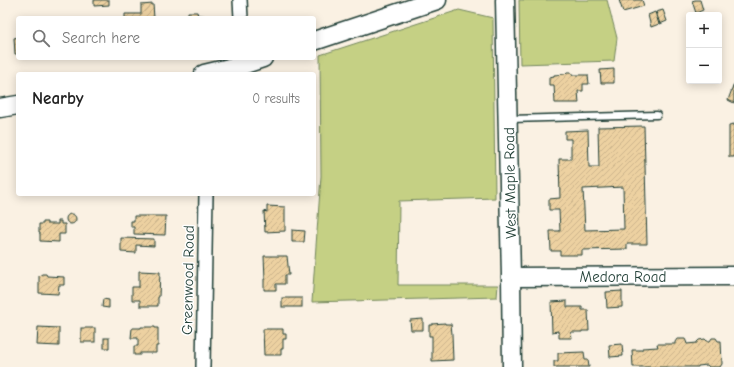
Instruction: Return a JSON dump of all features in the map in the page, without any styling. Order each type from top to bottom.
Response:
[{"type":"street","points":[[240,0],[241,16]]},
{"type":"street","points":[[316,41],[436,0]]},
{"type":"street","name":"West Maple Road","points":[[505,0],[512,367]]},
{"type":"street","points":[[212,72],[242,61]]},
{"type":"street","points":[[0,108],[16,105]]},
{"type":"street","name":"Greenwood Road","points":[[203,367],[206,196]]},
{"type":"street","name":"Medora Road","points":[[511,277],[734,276]]},
{"type":"lane","points":[[508,120],[657,115]]},
{"type":"green space","points":[[519,0],[607,0],[617,38],[614,61],[520,64]]},
{"type":"green space","points":[[459,10],[493,18],[495,198],[399,201],[398,285],[498,285],[497,297],[312,302],[321,176],[320,55]]},
{"type":"building","points":[[94,0],[109,0],[109,5],[94,6]]},
{"type":"building","points":[[619,0],[642,0],[644,6],[623,12]]},
{"type":"building","points":[[700,0],[703,10],[696,12],[692,1]]},
{"type":"building","points":[[153,4],[154,16],[125,16],[125,14],[141,14],[141,5]]},
{"type":"building","points":[[663,10],[667,21],[660,24],[656,12]]},
{"type":"building","points":[[188,12],[197,12],[198,15],[212,16],[188,16]]},
{"type":"building","points":[[655,12],[659,24],[651,27],[648,15]]},
{"type":"building","points":[[14,38],[16,38],[16,54],[15,54]]},
{"type":"building","points":[[614,69],[614,83],[601,83],[600,70]]},
{"type":"building","points":[[567,72],[571,72],[573,75],[588,75],[589,84],[583,84],[583,91],[578,91],[579,103],[555,103],[554,85],[549,85],[549,77],[565,74]]},
{"type":"building","points":[[734,84],[734,103],[728,100]]},
{"type":"building","points":[[734,124],[734,157],[729,157],[729,125]]},
{"type":"building","points":[[644,126],[647,244],[627,244],[627,249],[582,250],[582,255],[560,255],[560,251],[551,251],[550,231],[560,231],[559,210],[549,210],[549,199],[560,198],[559,159],[571,159],[571,139],[565,139],[565,131],[588,130],[589,167],[599,167],[598,127]],"holes":[[[623,187],[624,229],[585,230],[583,189]]]},
{"type":"building","points":[[267,206],[285,207],[285,231],[265,232],[264,211],[267,212]]},
{"type":"building","points":[[69,214],[73,214],[75,215],[75,223],[69,224],[66,221],[66,217]]},
{"type":"building","points":[[134,216],[166,216],[165,235],[134,234],[134,227],[131,227],[131,221],[134,221]]},
{"type":"building","points":[[58,221],[61,221],[61,224],[65,224],[65,234],[59,234],[59,242],[40,241],[39,224],[47,222],[47,224],[58,224]]},
{"type":"building","points":[[292,230],[305,231],[304,242],[292,242]]},
{"type":"building","points":[[121,238],[154,239],[154,246],[136,245],[136,253],[121,252]]},
{"type":"building","points":[[264,256],[287,256],[289,275],[285,275],[285,284],[276,284],[276,290],[264,290]]},
{"type":"building","points":[[139,271],[160,272],[158,306],[140,306],[140,300],[132,300],[132,287],[139,287]]},
{"type":"building","points":[[46,274],[47,276],[64,277],[64,285],[59,285],[58,294],[39,293],[39,276]]},
{"type":"building","points":[[622,291],[622,307],[607,308],[606,292]]},
{"type":"building","points":[[282,298],[302,298],[302,307],[282,307]]},
{"type":"building","points":[[103,299],[109,300],[109,308],[102,307]]},
{"type":"building","points":[[567,301],[567,307],[582,307],[582,310],[588,310],[589,331],[571,332],[572,338],[559,338],[558,331],[552,332],[551,302]]},
{"type":"building","points":[[423,319],[423,330],[411,330],[410,320]]},
{"type":"building","points":[[445,323],[451,324],[453,360],[432,361],[432,336],[429,336],[429,325]]},
{"type":"building","points":[[38,327],[59,328],[59,346],[37,345]]},
{"type":"building","points":[[81,328],[95,328],[95,342],[81,342]]},
{"type":"building","points":[[132,328],[158,328],[158,346],[156,346],[156,353],[140,353],[140,355],[134,355],[134,346],[138,346],[138,338],[131,338]]},
{"type":"building","points":[[263,329],[283,329],[283,334],[286,334],[286,339],[283,339],[283,349],[281,349],[281,355],[264,355]]},
{"type":"building","points":[[104,338],[109,338],[109,348],[104,348]]},
{"type":"building","points":[[712,338],[716,338],[718,341],[721,341],[722,364],[720,367],[709,367],[707,365],[698,367],[633,367],[632,350],[658,347],[657,344],[675,344],[677,339],[685,339],[687,344],[697,343],[699,340],[705,339],[710,341]]},
{"type":"building","points":[[622,344],[623,356],[610,357],[609,345]]},
{"type":"building","points":[[584,352],[585,360],[588,360],[589,367],[554,367],[554,361],[558,361],[558,353]]}]
